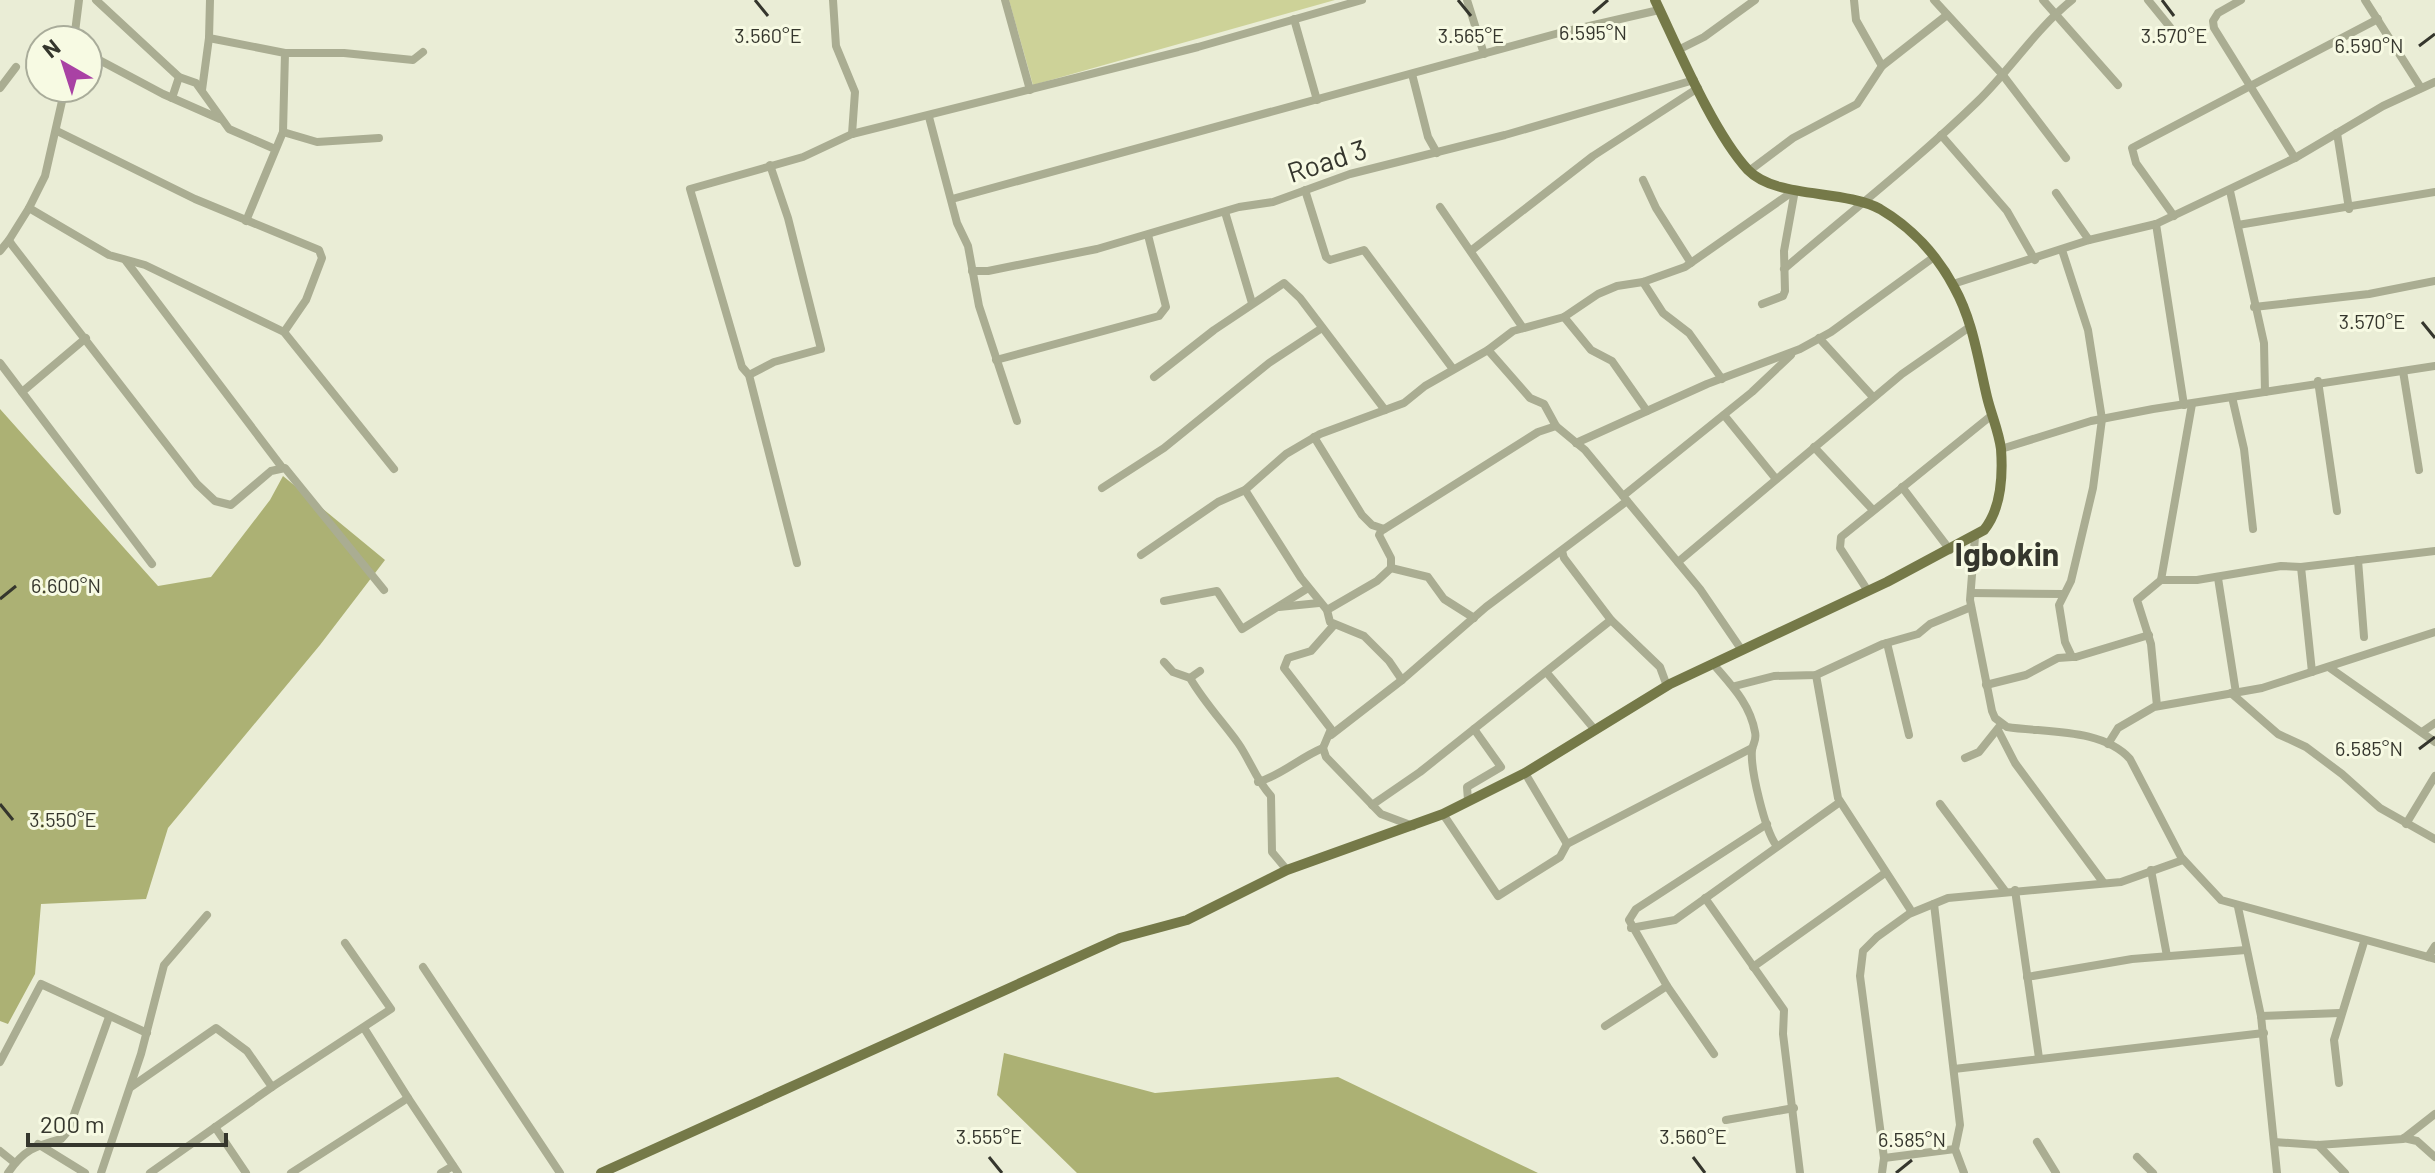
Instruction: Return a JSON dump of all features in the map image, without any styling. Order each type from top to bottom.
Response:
[{"type":"main road","points":[[601,1173],[1120,938],[1187,920],[1287,870],[1443,814],[1525,773],[1667,686],[1950,550],[1975,537],[1991,521],[1996,509],[2001,449],[1971,326],[1953,284],[1905,225],[1865,202],[1795,190],[1749,171],[1696,84],[1657,5]]},
{"type":"street","points":[[76,24],[79,0]]},
{"type":"street","points":[[96,0],[179,77],[196,83],[229,129],[275,149]]},
{"type":"street","points":[[202,90],[210,0]]},
{"type":"street","points":[[833,0],[836,46],[855,92],[852,134]]},
{"type":"street","points":[[1005,0],[1030,90]]},
{"type":"street","points":[[797,563],[749,375],[742,367],[689,193],[694,185],[820,151],[852,134],[926,121],[1362,0]]},
{"type":"street","points":[[1467,0],[1484,54]]},
{"type":"street","points":[[1678,50],[1704,37],[1755,0]]},
{"type":"street","points":[[1854,0],[1856,20],[1882,66]]},
{"type":"street","points":[[1934,0],[2002,74],[2066,158]]},
{"type":"street","points":[[2043,0],[2118,85]]},
{"type":"street","points":[[1784,269],[1865,202],[1995,85],[2055,14],[2072,0]]},
{"type":"street","points":[[2148,0],[2170,27]]},
{"type":"street","points":[[2241,0],[2218,13],[2213,21],[2295,158]]},
{"type":"street","points":[[2365,0],[2421,88]]},
{"type":"street","points":[[952,199],[1657,5]]},
{"type":"street","points":[[1749,171],[1793,138],[1857,104],[1882,66],[1947,15]]},
{"type":"street","points":[[1294,19],[1317,100]]},
{"type":"street","points":[[2174,216],[2136,163],[2132,148],[2378,19]]},
{"type":"street","points":[[209,38],[285,53],[344,53],[413,60],[423,52]]},
{"type":"street","points":[[246,221],[283,132],[285,53]]},
{"type":"street","points":[[104,62],[172,98],[221,119]]},
{"type":"street","points":[[0,88],[16,67]]},
{"type":"street","points":[[1412,74],[1428,137],[1437,153]]},
{"type":"street","points":[[172,98],[179,77]]},
{"type":"street","points":[[1953,284],[2035,260],[2089,240],[2156,224],[2295,158],[2435,82]]},
{"type":"street","points":[[1472,250],[1593,156],[1696,84]]},
{"type":"street","name":"Road 3","points":[[972,271],[988,271],[1086,252],[1422,156],[1696,84]]},
{"type":"street","points":[[0,251],[29,208],[45,176],[62,104]]},
{"type":"street","points":[[926,121],[957,223],[968,246],[996,360],[1017,421]]},
{"type":"street","points":[[57,131],[246,221],[321,253],[306,300],[284,332]]},
{"type":"street","points":[[283,132],[317,142],[379,138]]},
{"type":"street","points":[[2337,133],[2349,209]]},
{"type":"street","points":[[1941,135],[2007,211],[2035,260]]},
{"type":"street","points":[[1422,156],[1428,137]]},
{"type":"street","points":[[749,375],[774,362],[821,349],[788,218],[770,165]]},
{"type":"street","points":[[1643,180],[1656,208],[1691,263]]},
{"type":"street","points":[[1305,190],[1326,257],[1330,260],[1364,250],[1453,369]]},
{"type":"street","points":[[1141,555],[1218,502],[1245,490],[1286,454],[1314,437],[1411,399],[1453,369],[1523,328],[1564,317],[1606,290],[1643,282],[1691,263],[1795,190]]},
{"type":"street","points":[[1762,304],[1783,296],[1795,190]]},
{"type":"street","points":[[2230,191],[2264,343],[2265,392]]},
{"type":"street","points":[[2238,225],[2349,209],[2435,192]]},
{"type":"street","points":[[2056,193],[2089,240]]},
{"type":"street","points":[[1440,207],[1523,328]]},
{"type":"street","points":[[29,208],[105,253],[145,265],[251,313],[284,332],[394,469]]},
{"type":"street","points":[[1225,212],[1252,303]]},
{"type":"street","points":[[2156,224],[2188,404],[2161,580]]},
{"type":"street","points":[[996,360],[1159,316],[1166,307],[1148,235]]},
{"type":"street","points":[[9,240],[86,338],[153,431],[215,501],[227,506],[236,503],[271,471],[281,466]]},
{"type":"street","points":[[2062,250],[2088,330],[2102,419],[2093,488],[2071,581],[2059,605],[2066,645],[2072,657]]},
{"type":"street","points":[[1576,443],[1722,379],[1793,353],[1934,257]]},
{"type":"street","points":[[126,260],[281,466],[384,590]]},
{"type":"street","points":[[2254,307],[2369,294],[2435,281]]},
{"type":"street","points":[[1643,282],[1663,313],[1689,333],[1722,379]]},
{"type":"street","points":[[1154,377],[1252,303],[1284,283],[1385,410]]},
{"type":"street","points":[[1564,317],[1591,350],[1612,361],[1647,411]]},
{"type":"street","points":[[1678,562],[1873,397],[1971,326]]},
{"type":"street","points":[[1102,488],[1164,448],[1269,363],[1322,328]]},
{"type":"street","points":[[22,392],[86,338]]},
{"type":"street","points":[[1819,338],[1873,397]]},
{"type":"street","points":[[1488,350],[1530,398],[1544,404],[1556,426],[1576,443],[1625,499],[1708,599],[1741,649]]},
{"type":"street","points":[[1258,782],[1278,776],[1306,755],[1323,748],[1330,736],[1474,618],[1560,555],[1793,353]]},
{"type":"street","points":[[0,363],[152,564]]},
{"type":"street","points":[[2001,449],[2102,419],[2318,381],[2435,366]]},
{"type":"street","points":[[2403,371],[2419,470]]},
{"type":"street","points":[[2318,381],[2337,511]]},
{"type":"street","points":[[2232,397],[2244,449],[2253,529]]},
{"type":"street","points":[[1724,415],[1776,479]]},
{"type":"street","points":[[1868,591],[1839,544],[1841,537],[1992,415]]},
{"type":"street","points":[[1278,608],[1323,606],[1377,581],[1391,568],[1391,558],[1379,535],[1384,529],[1538,432],[1556,426]]},
{"type":"street","points":[[1314,437],[1362,515],[1372,525],[1384,529]]},
{"type":"street","points":[[1814,447],[1873,510]]},
{"type":"street","points":[[1902,487],[1950,550]]},
{"type":"street","points":[[1245,490],[1334,625],[1364,636],[1389,661],[1402,680]]},
{"type":"street","points":[[1975,537],[1971,607],[1992,711],[2015,763],[2103,882]]},
{"type":"street","points":[[2157,706],[2149,635],[2138,596],[2161,580],[2218,578],[2281,566],[2301,567],[2435,553]]},
{"type":"street","points":[[1560,555],[1611,620],[1656,662],[1667,686]]},
{"type":"street","points":[[2358,560],[2364,637]]},
{"type":"street","points":[[2301,567],[2312,672]]},
{"type":"street","points":[[1391,568],[1428,577],[1444,599],[1474,618]]},
{"type":"street","points":[[2218,578],[2233,693],[2278,734],[2306,747],[2394,816],[2435,839]]},
{"type":"street","points":[[1164,601],[1217,591],[1242,629],[1308,588]]},
{"type":"street","points":[[1971,593],[2063,594]]},
{"type":"street","points":[[1735,686],[1774,676],[1816,675],[1887,643],[1918,634],[1930,624],[1971,607]]},
{"type":"street","points":[[1377,806],[1611,620]]},
{"type":"street","points":[[1330,736],[1331,729],[1326,718],[1283,667],[1288,658],[1311,651],[1334,625]]},
{"type":"street","points":[[2108,744],[2118,728],[2157,706],[2233,693],[2330,668],[2435,632]]},
{"type":"street","points":[[1986,685],[2026,675],[2058,658],[2072,657],[2149,635]]},
{"type":"street","points":[[1887,643],[1909,735]]},
{"type":"street","points":[[2058,658],[2066,645]]},
{"type":"street","points":[[1164,662],[1173,672],[1190,678],[1202,699],[1241,747],[1258,782],[1271,798],[1272,852],[1287,870]]},
{"type":"street","points":[[1714,665],[1735,686],[1755,732],[1752,748],[1767,824],[1776,845]]},
{"type":"street","points":[[2330,668],[2435,742]]},
{"type":"street","points":[[1190,678],[1200,671]]},
{"type":"street","points":[[1547,673],[1595,730]]},
{"type":"street","points":[[1816,675],[1840,802],[1910,909]]},
{"type":"street","points":[[2422,732],[2435,723]]},
{"type":"street","points":[[1999,726],[2108,744],[2122,750],[2130,759],[2183,860],[2209,891],[2238,907],[2287,916],[2364,942],[2431,958],[2435,946]]},
{"type":"street","points":[[1965,758],[1979,752],[1999,726]]},
{"type":"street","points":[[1468,800],[1467,787],[1501,767],[1474,729]]},
{"type":"street","points":[[1323,748],[1337,770],[1377,806],[1413,826]]},
{"type":"street","points":[[1443,814],[1498,896],[1560,857],[1567,844],[1752,748]]},
{"type":"street","points":[[1525,773],[1567,844]]},
{"type":"street","points":[[2406,824],[2435,776]]},
{"type":"street","points":[[1631,928],[1675,920],[1840,802]]},
{"type":"street","points":[[1940,804],[2010,891],[2039,1058]]},
{"type":"street","points":[[2394,816],[2415,805]]},
{"type":"street","points":[[1714,1054],[1667,986],[1629,920],[1636,909],[1767,824]]},
{"type":"street","points":[[1882,1173],[1884,1158],[1861,987],[1860,959],[1863,951],[1888,927],[1948,898],[2121,882],[2183,860]]},
{"type":"street","points":[[2151,870],[2167,956]]},
{"type":"street","points":[[1753,967],[1885,873]]},
{"type":"street","points":[[1705,898],[1785,1014],[1783,1034],[1800,1173]]},
{"type":"street","points":[[1934,904],[1960,1125],[1955,1149],[1964,1173]]},
{"type":"street","points":[[2238,907],[2264,1033],[2277,1173]]},
{"type":"street","points":[[101,1173],[131,1087],[164,965],[207,915]]},
{"type":"street","points":[[2339,1083],[2334,1040],[2364,942]]},
{"type":"street","points":[[150,1173],[272,1087],[391,1009],[345,943]]},
{"type":"street","points":[[2027,977],[2167,956],[2246,950]]},
{"type":"street","points":[[423,967],[560,1173]]},
{"type":"street","points":[[0,1062],[41,984],[147,1033]]},
{"type":"street","points":[[1605,1026],[1667,986]]},
{"type":"street","points":[[2261,1016],[2340,1013]]},
{"type":"street","points":[[8,1173],[38,1144],[58,1140],[68,1131],[109,1017]]},
{"type":"street","points":[[131,1087],[216,1028],[247,1051],[272,1087]]},
{"type":"street","points":[[364,1028],[456,1169],[441,1173]]},
{"type":"street","points":[[1954,1069],[2264,1033]]},
{"type":"street","points":[[291,1173],[408,1098]]},
{"type":"street","points":[[1726,1120],[1794,1108]]},
{"type":"street","points":[[2404,1138],[2435,1114]]},
{"type":"street","points":[[215,1127],[246,1173]]},
{"type":"street","points":[[2274,1142],[2318,1145],[2404,1138],[2417,1141],[2435,1157]]},
{"type":"street","points":[[2037,1142],[2056,1173]]},
{"type":"street","points":[[38,1144],[85,1173]]},
{"type":"street","points":[[2318,1145],[2345,1173]]},
{"type":"street","points":[[1884,1158],[1955,1149]]},
{"type":"street","points":[[0,1151],[15,1163]]},
{"type":"street","points":[[2137,1157],[2153,1173]]},
{"type":"green space","points":[[1009,0],[1335,0],[1033,85]]},
{"type":"green space","points":[[0,409],[158,586],[211,577],[270,500],[283,476],[385,560],[320,645],[168,828],[146,899],[41,904],[35,974],[8,1024],[0,1021]]},
{"type":"green space","points":[[1004,1053],[1155,1093],[1338,1077],[1538,1173],[1077,1173],[997,1095]]},
{"type":"district","name":"Igbokin","points":[[2007,555]]}]
